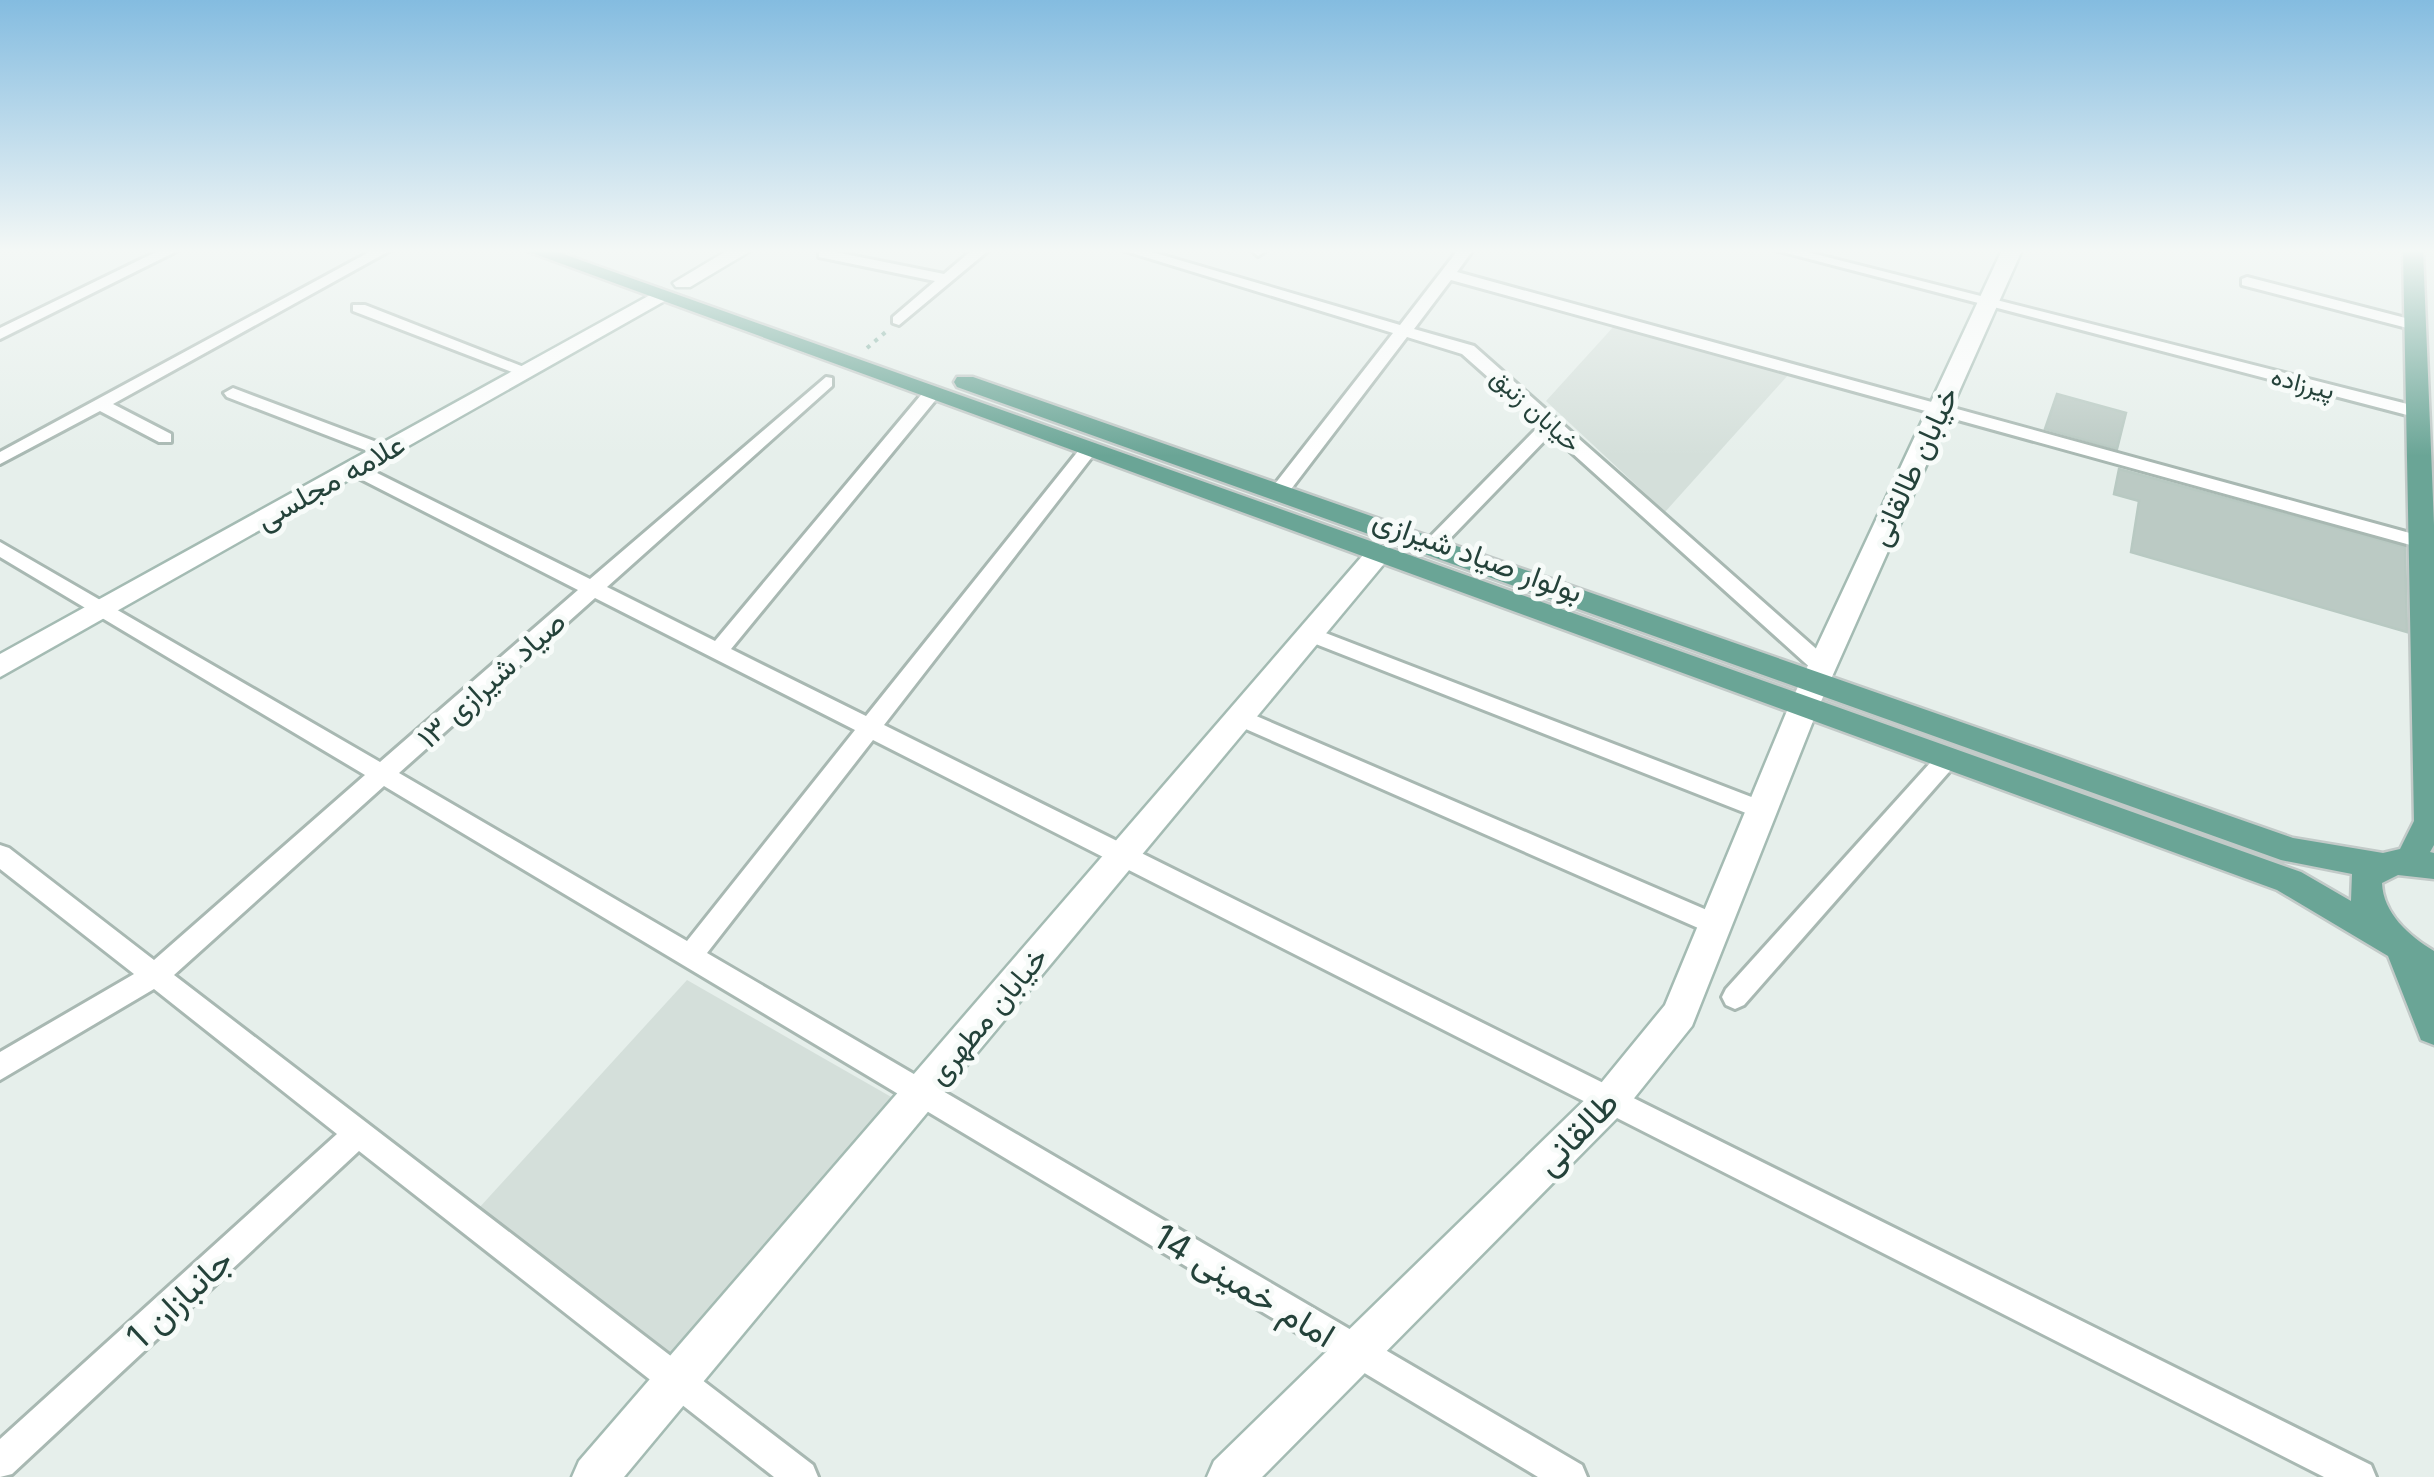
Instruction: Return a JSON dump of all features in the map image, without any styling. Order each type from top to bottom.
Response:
[{"type":"main road","name":"بولوار صیاد شیرازی","points":[[747,319],[932,393],[1379,553],[1813,685],[1948,758],[2289,880],[2434,969]]},
{"type":"main road","name":"بولوار صیاد شیرازی","points":[[771,319],[868,348],[1813,685],[2292,850],[2408,864]]},
{"type":"main road","points":[[2415,319],[2430,821],[2408,864],[2369,873],[2363,891],[2370,914],[2397,945],[2434,1029]]},
{"type":"street","points":[[0,334],[31,319]]},
{"type":"street","points":[[0,459],[257,319]]},
{"type":"street","points":[[388,319],[526,371]]},
{"type":"street","name":"علامه مجلسی","points":[[0,667],[619,319]]},
{"type":"street","name":"خیابان زنبق","points":[[1362,319],[1468,350],[1551,424],[1813,685]]},
{"type":"street","points":[[1278,493],[1413,319]]},
{"type":"street","points":[[1611,319],[2421,542]]},
{"type":"street","name":"خیابان طالقانی","points":[[1813,685],[1980,319]]},
{"type":"street","name":"پیرزاده","points":[[2054,319],[2417,412]]},
{"type":"street","points":[[2395,319],[2415,324]]},
{"type":"street","name":"صیاد شیرازی ۱۳","points":[[0,1067],[155,976],[826,382]]},
{"type":"street","points":[[233,393],[384,451]]},
{"type":"street","points":[[718,652],[932,393]]},
{"type":"street","points":[[100,405],[165,438]]},
{"type":"street","points":[[1431,546],[1551,424]]},
{"type":"street","points":[[690,956],[1089,449]]},
{"type":"street","points":[[354,468],[2360,1477]]},
{"type":"street","name":"امام خمینی 14","points":[[0,548],[1570,1477]]},
{"type":"street","name":"خیابان مطهری","points":[[595,1477],[1379,553]]},
{"type":"street","points":[[1310,634],[1759,809]]},
{"type":"street","name":"طالقانی","points":[[1230,1477],[1610,1100],[1679,1015],[1759,809],[1813,685]]},
{"type":"street","points":[[1240,717],[1714,924]]},
{"type":"street","points":[[1736,997],[1948,758]]},
{"type":"street","points":[[0,855],[801,1477]]},
{"type":"street","name":"جانبازان 1","points":[[0,1462],[357,1134]]},
{"type":"path","points":[[868,348],[899,320]]},
{"type":"shaded area","points":[[1615,325],[1790,373],[1665,512],[1546,401]]},
{"type":"shaded area","points":[[687,980],[900,1102],[682,1375],[468,1220]]},
{"type":"building","points":[[2057,394],[2126,413],[2117,449],[2045,429]]},
{"type":"building","points":[[2119,469],[2405,547],[2407,632],[2131,552],[2139,501],[2114,494]]}]
